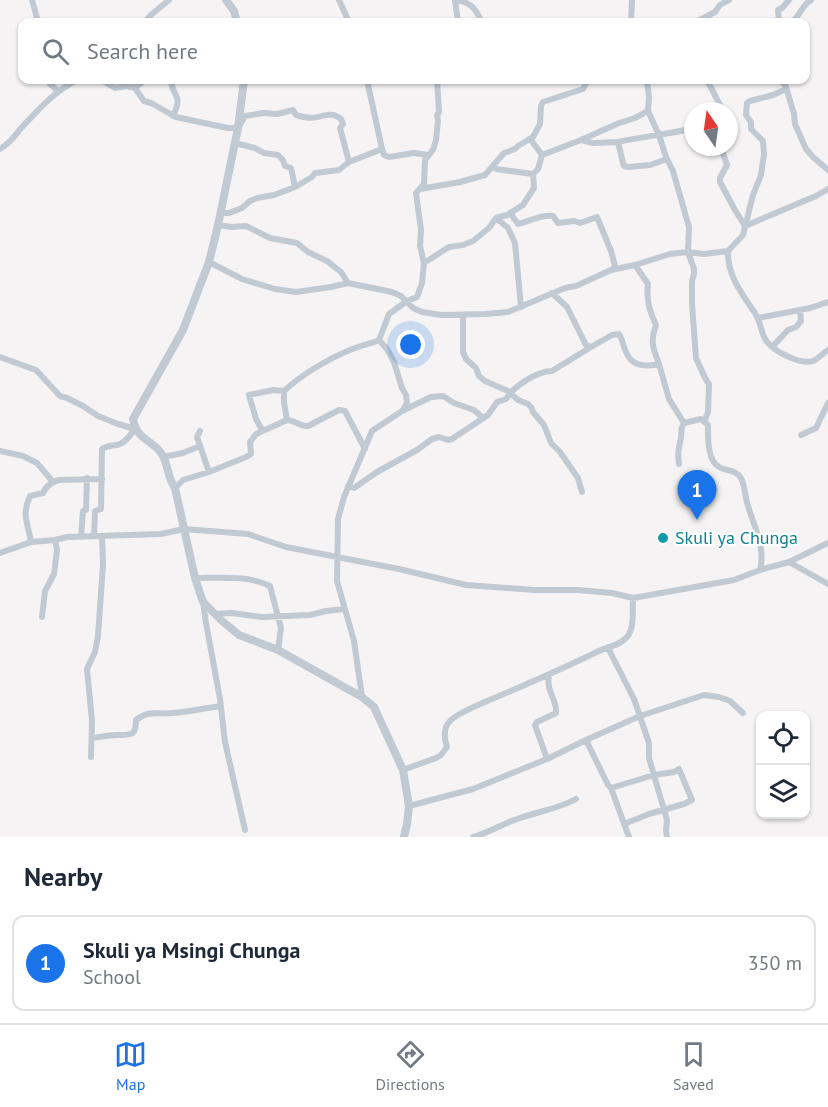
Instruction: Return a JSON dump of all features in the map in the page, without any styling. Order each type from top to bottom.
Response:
[{"type":"street","points":[[32,0],[37,18]]},
{"type":"street","points":[[148,18],[169,0]]},
{"type":"street","points":[[226,0],[236,18]]},
{"type":"street","points":[[339,0],[347,18]]},
{"type":"street","points":[[457,18],[455,0],[471,4],[480,18]]},
{"type":"street","points":[[631,18],[632,0]]},
{"type":"street","points":[[704,18],[715,12],[720,4],[729,0]]},
{"type":"street","points":[[779,18],[778,10],[789,0]]},
{"type":"street","points":[[797,18],[807,2],[812,0]]},
{"type":"street","points":[[50,84],[58,91]]},
{"type":"street","points":[[0,149],[11,142],[17,132],[47,101],[70,84]]},
{"type":"street","points":[[108,84],[115,88],[127,86],[135,88],[144,101],[173,116],[194,122],[238,128]]},
{"type":"street","points":[[135,88],[140,84]]},
{"type":"street","points":[[171,84],[178,100],[173,116]]},
{"type":"street","points":[[94,536],[95,511],[101,509],[102,448],[125,442],[135,429],[134,419],[190,314],[209,262],[238,128],[243,84]]},
{"type":"street","points":[[368,84],[382,153],[389,157],[414,153],[428,155]]},
{"type":"street","points":[[379,340],[389,314],[417,297],[422,283],[424,263],[420,246],[421,230],[416,192],[424,184],[425,159],[433,150],[438,126],[439,92],[437,84]]},
{"type":"street","points":[[420,189],[484,176],[504,153],[531,140],[540,124],[543,102],[583,89],[586,84]]},
{"type":"street","points":[[647,84],[648,111],[673,171],[689,226],[688,252],[694,274],[692,304],[696,358],[709,384],[708,412],[705,420]]},
{"type":"street","points":[[709,84],[718,102]]},
{"type":"street","points":[[783,84],[794,114],[795,124],[806,148],[828,170]]},
{"type":"street","points":[[209,262],[242,279],[275,289],[296,292],[348,283],[392,292],[422,312],[463,315],[508,312],[611,270],[670,254],[728,251],[743,235],[753,195],[761,175],[764,154],[762,141],[751,129],[751,122],[746,115],[747,103],[786,89]]},
{"type":"street","points":[[238,128],[245,116],[251,114],[277,114],[293,110],[296,115],[309,118],[333,114],[342,119],[343,124],[340,128],[349,162]]},
{"type":"street","points":[[542,155],[648,111]]},
{"type":"street","points":[[581,140],[593,143],[618,142],[684,130]]},
{"type":"street","points":[[531,140],[542,155]]},
{"type":"street","points":[[618,142],[624,166],[650,165],[668,159]]},
{"type":"street","points":[[234,143],[278,155],[285,166],[291,168],[295,187]]},
{"type":"street","points":[[220,213],[229,213],[257,198],[274,195],[295,187],[315,173],[339,170],[349,162],[382,149]]},
{"type":"street","points":[[424,263],[449,247],[463,246],[473,241],[489,228],[496,218],[523,205],[534,188],[533,174],[538,169],[542,155]]},
{"type":"street","points":[[724,156],[727,165],[720,182],[745,226]]},
{"type":"street","points":[[493,166],[496,169],[533,174]]},
{"type":"street","points":[[745,226],[828,189]]},
{"type":"street","points":[[510,213],[518,224],[546,214],[553,216],[558,223],[574,221],[580,223],[597,217],[615,266],[611,270]]},
{"type":"street","points":[[496,218],[508,228],[515,243],[521,307]]},
{"type":"street","points":[[218,225],[246,226],[270,238],[297,243],[308,252],[327,261],[341,272],[348,283]]},
{"type":"street","points":[[728,251],[731,272],[742,295],[758,318],[766,340],[778,353],[804,362],[814,361],[828,350]]},
{"type":"street","points":[[635,265],[648,284],[650,310],[656,325],[652,335],[652,347],[669,399],[684,423]]},
{"type":"street","points":[[552,293],[567,307],[586,345],[591,347]]},
{"type":"street","points":[[758,318],[828,302]]},
{"type":"street","points":[[773,346],[788,330],[801,321],[800,310]]},
{"type":"street","points":[[463,315],[463,352],[466,359],[485,381],[528,404],[541,420],[551,443],[580,481],[582,492]]},
{"type":"street","points":[[348,486],[354,488],[377,471],[417,450],[432,439],[439,437],[452,439],[483,418],[497,402],[506,399],[510,393],[539,373],[552,371],[612,335],[619,334],[630,358],[641,366],[659,364]]},
{"type":"street","points":[[262,430],[249,395],[273,390],[284,391],[304,374],[345,352],[379,340]]},
{"type":"street","points":[[379,340],[394,362],[406,395],[407,403],[402,411]]},
{"type":"street","points":[[0,357],[36,370],[60,396],[83,406],[98,416],[135,429],[157,448],[163,457],[171,483],[175,488],[195,578],[203,602],[225,742],[245,830]]},
{"type":"street","points":[[284,391],[286,420]]},
{"type":"street","points":[[362,698],[354,641],[337,581],[338,519],[348,486],[372,431],[402,411],[431,397],[443,396],[454,403],[474,410],[483,418]]},
{"type":"street","points":[[801,435],[816,428],[828,403]]},
{"type":"street","points":[[175,488],[183,480],[246,457],[250,454],[250,442],[256,434],[286,420],[293,420],[304,427],[339,410],[345,411],[365,449]]},
{"type":"street","points":[[679,464],[677,453],[681,426],[684,423],[705,420]]},
{"type":"street","points":[[705,420],[708,425],[712,460],[718,467],[731,470],[740,476],[763,559],[760,570]]},
{"type":"street","points":[[200,431],[197,437],[209,472]]},
{"type":"street","points":[[163,457],[183,453],[200,446]]},
{"type":"street","points":[[0,451],[23,456],[37,463],[53,482]]},
{"type":"street","points":[[31,542],[25,510],[30,496],[43,494],[53,482],[87,478],[102,479]]},
{"type":"street","points":[[81,537],[83,510],[86,510],[87,478]]},
{"type":"street","points":[[0,553],[31,542],[67,537],[161,534],[184,529],[248,534],[286,547],[399,569],[466,585],[534,590],[578,590],[612,593],[633,598],[734,580],[789,562],[828,543]]},
{"type":"street","points":[[91,756],[90,690],[87,669],[95,652],[98,636],[103,564],[102,536]]},
{"type":"street","points":[[42,618],[45,591],[54,574],[57,550],[54,540]]},
{"type":"street","points":[[789,562],[828,584]]},
{"type":"street","points":[[195,578],[236,578],[262,582],[270,586],[281,628],[278,650]]},
{"type":"street","points":[[403,770],[441,755],[447,747],[444,736],[450,721],[467,710],[603,649],[620,644],[628,636],[633,616],[633,598]]},
{"type":"street","points":[[203,602],[239,635],[278,650],[374,707],[403,770],[409,806],[404,837]]},
{"type":"street","points":[[214,614],[232,613],[262,617],[310,615],[344,609]]},
{"type":"street","points":[[608,648],[634,699],[649,743],[654,775],[665,809],[667,837]]},
{"type":"street","points":[[548,759],[535,724],[556,713],[557,708],[547,684],[549,675]]},
{"type":"street","points":[[409,806],[472,789],[548,759],[640,716],[704,695],[730,701],[743,713]]},
{"type":"street","points":[[92,738],[128,736],[134,733],[136,720],[150,712],[173,713],[221,706]]},
{"type":"street","points":[[586,740],[611,788],[629,837]]},
{"type":"street","points":[[611,788],[679,769],[692,800],[624,824]]},
{"type":"street","points":[[473,837],[483,835],[516,819],[565,806],[576,800]]},
{"type":"place","name":"Skuli ya Msingi Chunga","points":[[697,520]]},
{"type":"place","name":"Skuli ya Chunga","points":[[663,538]]}]
